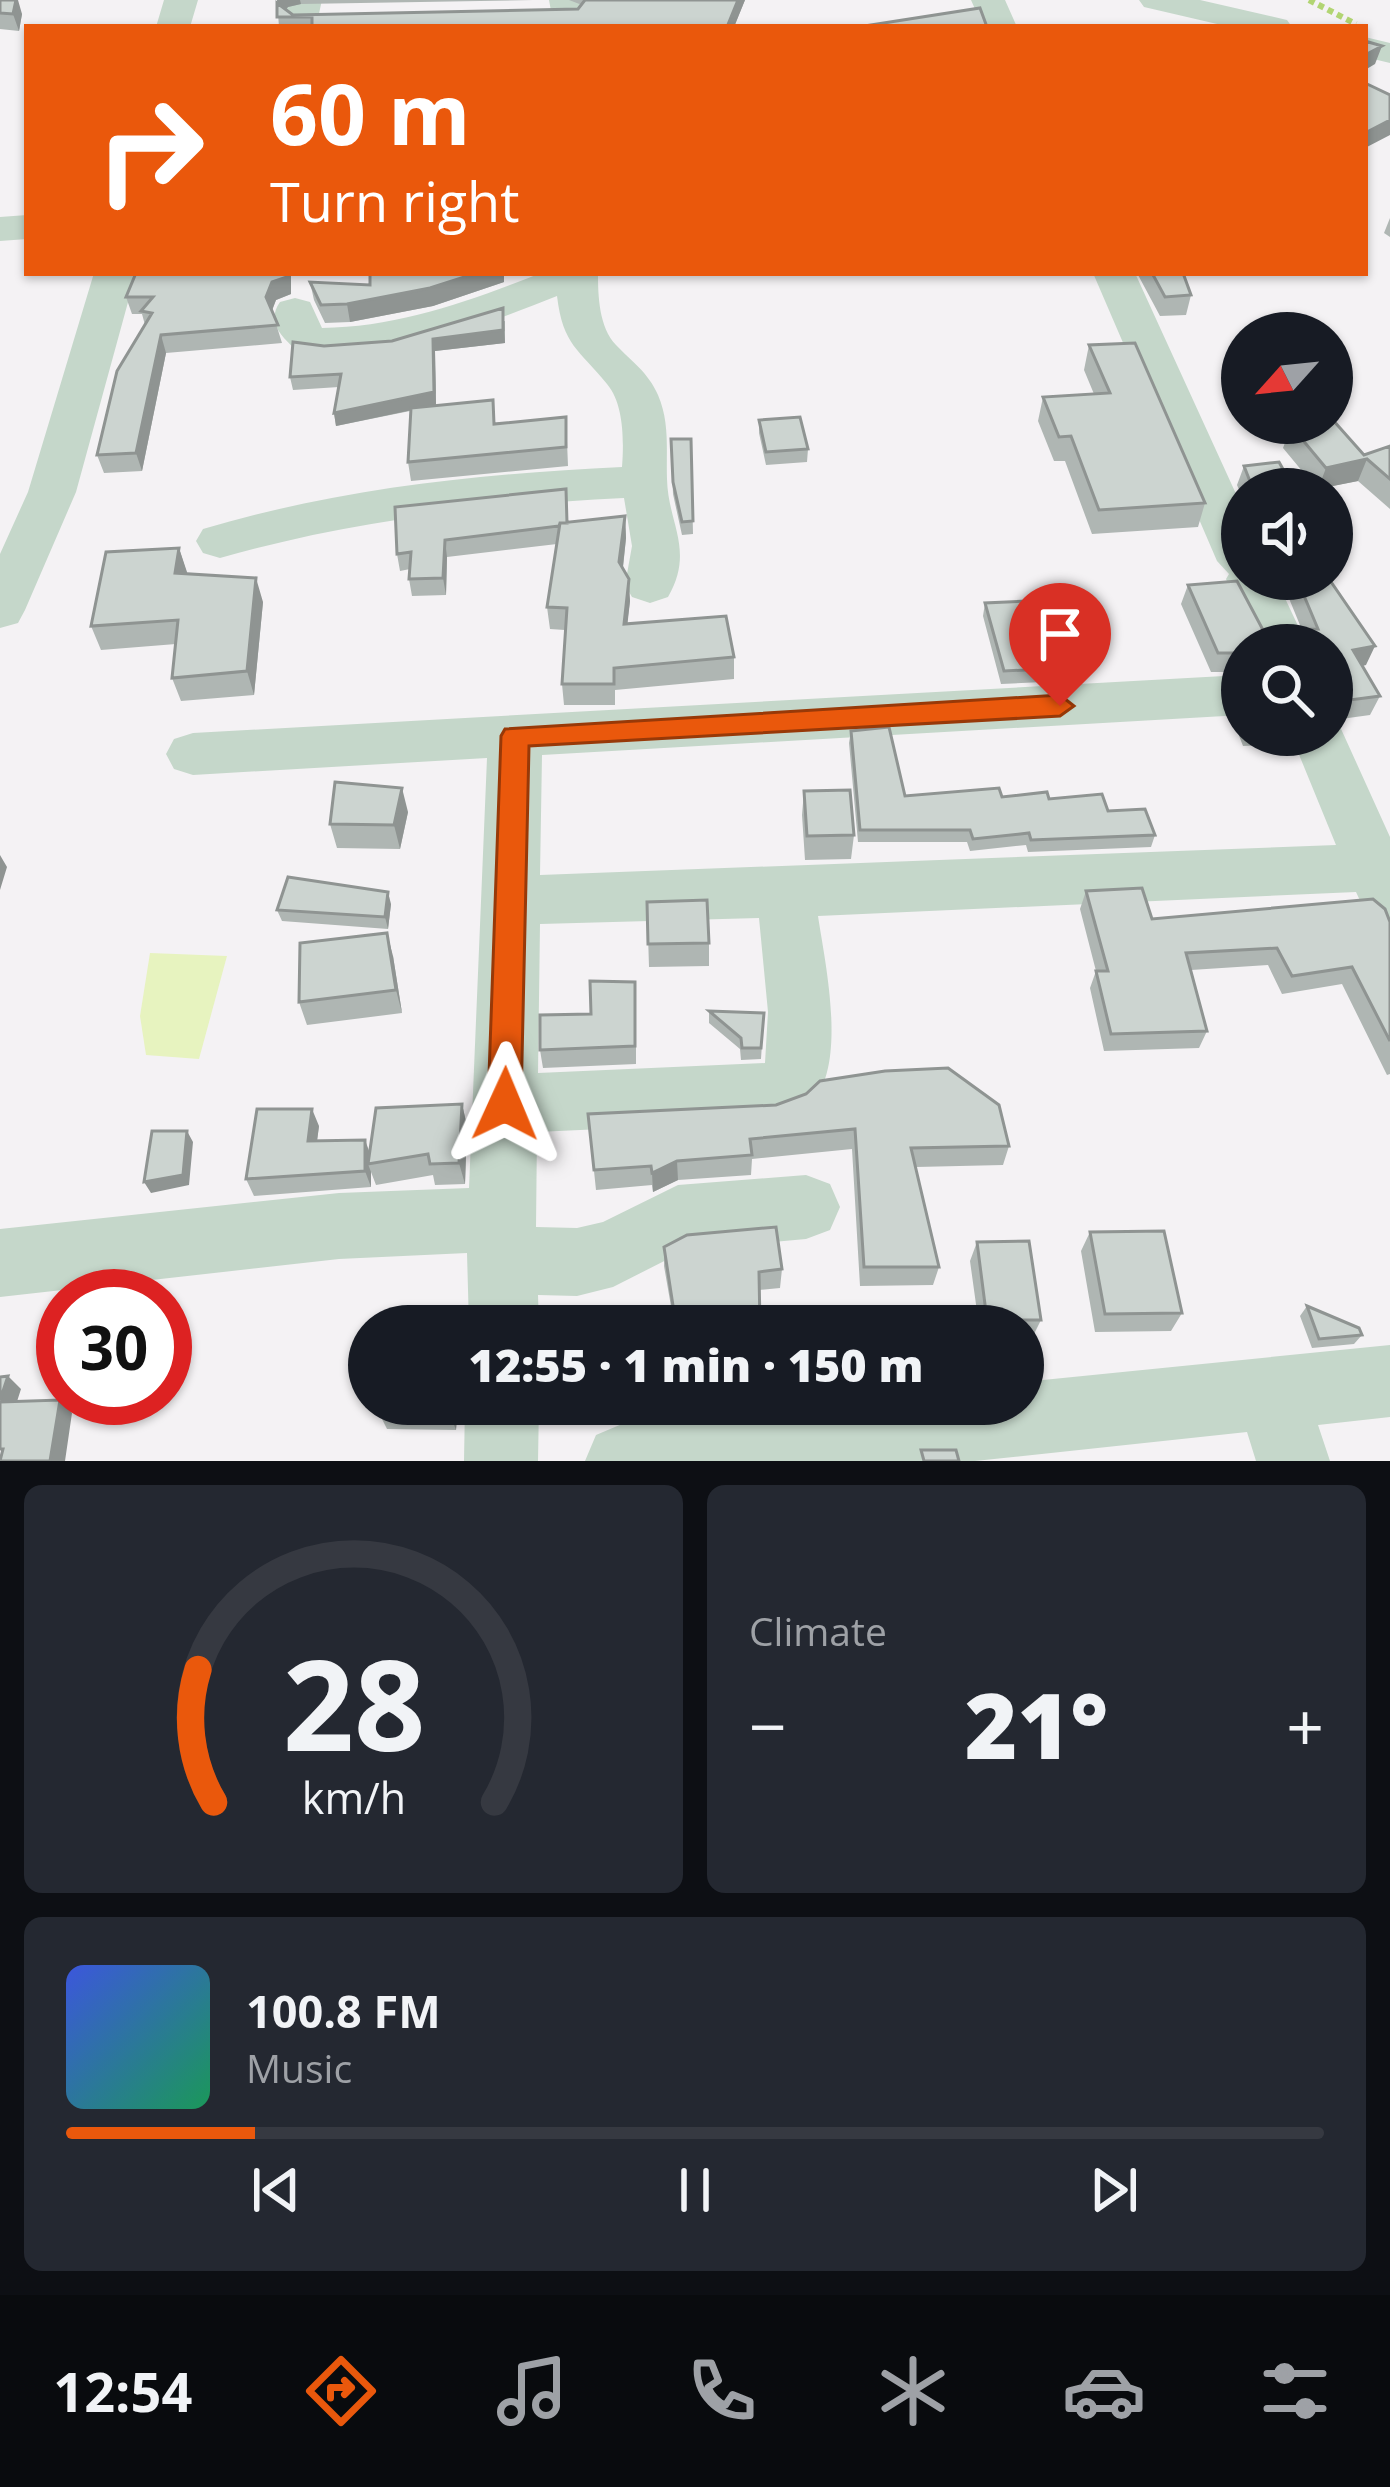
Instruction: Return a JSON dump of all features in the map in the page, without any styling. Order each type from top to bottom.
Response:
[{"type":"street","points":[[1156,0],[1262,24]]},
{"type":"street","points":[[302,15],[344,18]]},
{"type":"street","points":[[0,610],[52,492],[114,276]]},
{"type":"street","points":[[295,311],[296,326],[311,341],[372,337],[435,323],[568,276]]},
{"type":"street","points":[[577,276],[584,326],[594,346],[629,381],[635,395],[644,437],[644,481],[656,525],[656,566],[650,585]]},
{"type":"street","points":[[1115,276],[1221,514]]},
{"type":"street","points":[[220,541],[326,508],[413,496],[644,481]]},
{"type":"street","points":[[193,754],[1221,695]]},
{"type":"street","points":[[503,1305],[515,736]]},
{"type":"street","points":[[509,900],[1381,885],[1327,756]]},
{"type":"street","points":[[505,1104],[774,1093],[790,1082],[797,1069],[798,1008],[786,893]]},
{"type":"street","points":[[0,1264],[339,1226],[501,1239],[578,1262],[614,1253],[678,1218],[806,1207]]},
{"type":"street","points":[[622,1461],[1390,1381]]},
{"type":"street","points":[[1271,1393],[1293,1461]]},
{"type":"street","points":[[501,1461],[502,1425]]},
{"type":"path","points":[[1309,0],[1357,24]]},
{"type":"green space","points":[[150,953],[227,956],[199,1059],[146,1055],[140,1016]]},
{"type":"building","points":[[0,0],[16,0],[13,14],[0,13]]},
{"type":"building","points":[[585,0],[738,0],[728,24],[312,24],[312,17],[277,17],[277,3],[293,15],[578,9]]},
{"type":"building","points":[[980,8],[986,24],[877,24]]},
{"type":"building","points":[[1368,84],[1390,95],[1390,120],[1368,131]]},
{"type":"building","points":[[135,276],[287,276],[272,282],[266,297],[278,325],[161,335],[136,453],[97,455],[117,371],[152,313],[141,311],[153,297],[126,297]]},
{"type":"building","points":[[370,276],[468,276],[430,288],[321,305],[310,282],[370,285]]},
{"type":"building","points":[[1154,276],[1184,276],[1191,295],[1165,297]]},
{"type":"building","points":[[503,308],[503,330],[433,339],[434,392],[334,413],[341,374],[290,377],[293,342],[324,346],[392,341]]},
{"type":"building","points":[[1135,343],[1205,503],[1099,510],[1071,436],[1059,437],[1043,397],[1110,393],[1089,345]]},
{"type":"building","points":[[493,400],[494,424],[566,417],[566,447],[408,462],[411,408]]},
{"type":"building","points":[[800,417],[808,449],[766,452],[759,420]]},
{"type":"building","points":[[671,439],[691,439],[693,521],[682,522],[673,482]]},
{"type":"building","points":[[1353,443],[1364,455],[1390,446],[1390,479],[1367,459],[1326,468],[1306,444]]},
{"type":"building","points":[[1279,462],[1282,468],[1245,468]]},
{"type":"building","points":[[566,489],[567,523],[445,540],[443,578],[409,579],[411,552],[397,554],[395,507]]},
{"type":"building","points":[[625,516],[619,562],[629,579],[624,624],[726,616],[734,657],[614,668],[614,684],[562,684],[567,608],[547,607],[560,523]]},
{"type":"building","points":[[179,548],[175,573],[256,578],[247,671],[172,678],[178,620],[91,626],[106,552]]},
{"type":"building","points":[[1221,582],[1221,600],[1247,600],[1260,624],[1221,624],[1218,653],[1188,585]]},
{"type":"building","points":[[1306,600],[1343,600],[1375,646],[1353,650],[1353,624],[1316,624]]},
{"type":"building","points":[[1026,601],[1046,669],[1004,671],[985,603]]},
{"type":"building","points":[[1353,650],[1380,696],[1353,700]]},
{"type":"building","points":[[889,727],[905,796],[999,788],[1002,797],[1047,792],[1049,799],[1102,794],[1108,811],[1145,809],[1155,835],[1031,840],[1029,833],[973,839],[970,830],[860,830],[851,731]]},
{"type":"building","points":[[335,782],[402,788],[394,825],[330,824]]},
{"type":"building","points":[[850,790],[854,835],[807,836],[804,791]]},
{"type":"building","points":[[288,877],[388,892],[385,917],[277,910]]},
{"type":"building","points":[[1142,888],[1152,919],[1373,899],[1385,909],[1390,922],[1390,1041],[1352,967],[1292,976],[1277,948],[1186,953],[1207,1031],[1111,1034],[1096,971],[1108,971],[1086,891]]},
{"type":"building","points":[[707,900],[709,943],[648,944],[647,902]]},
{"type":"building","points":[[387,933],[396,990],[299,1002],[300,943]]},
{"type":"building","points":[[590,981],[635,982],[635,1046],[540,1050],[540,1015],[591,1014]]},
{"type":"building","points":[[709,1011],[764,1013],[761,1048],[742,1048],[741,1038]]},
{"type":"building","points":[[948,1068],[999,1105],[1009,1146],[911,1148],[939,1267],[864,1267],[855,1129],[750,1139],[752,1155],[677,1161],[652,1173],[651,1166],[594,1170],[588,1114],[776,1105],[806,1094],[820,1081]]},
{"type":"building","points":[[462,1104],[459,1163],[430,1164],[428,1154],[368,1164],[376,1108]]},
{"type":"building","points":[[257,1109],[312,1109],[308,1141],[365,1140],[365,1171],[246,1179]]},
{"type":"building","points":[[152,1131],[187,1131],[183,1175],[144,1182]]},
{"type":"building","points":[[776,1227],[782,1269],[759,1272],[760,1305],[673,1305],[664,1247],[687,1235]]},
{"type":"building","points":[[1164,1231],[1182,1313],[1105,1314],[1090,1232]]},
{"type":"building","points":[[1029,1241],[1039,1305],[985,1305],[977,1242]]},
{"type":"building","points":[[1307,1306],[1359,1328],[1362,1335],[1319,1339]]},
{"type":"building","points":[[8,1376],[0,1400],[0,1377]]},
{"type":"building","points":[[36,1401],[36,1425],[56,1425],[50,1461],[0,1461],[0,1402]]},
{"type":"building","points":[[921,1450],[956,1450],[959,1461],[924,1461]]},
{"type":"route","points":[[505,1104],[515,736],[1060,706]]}]
